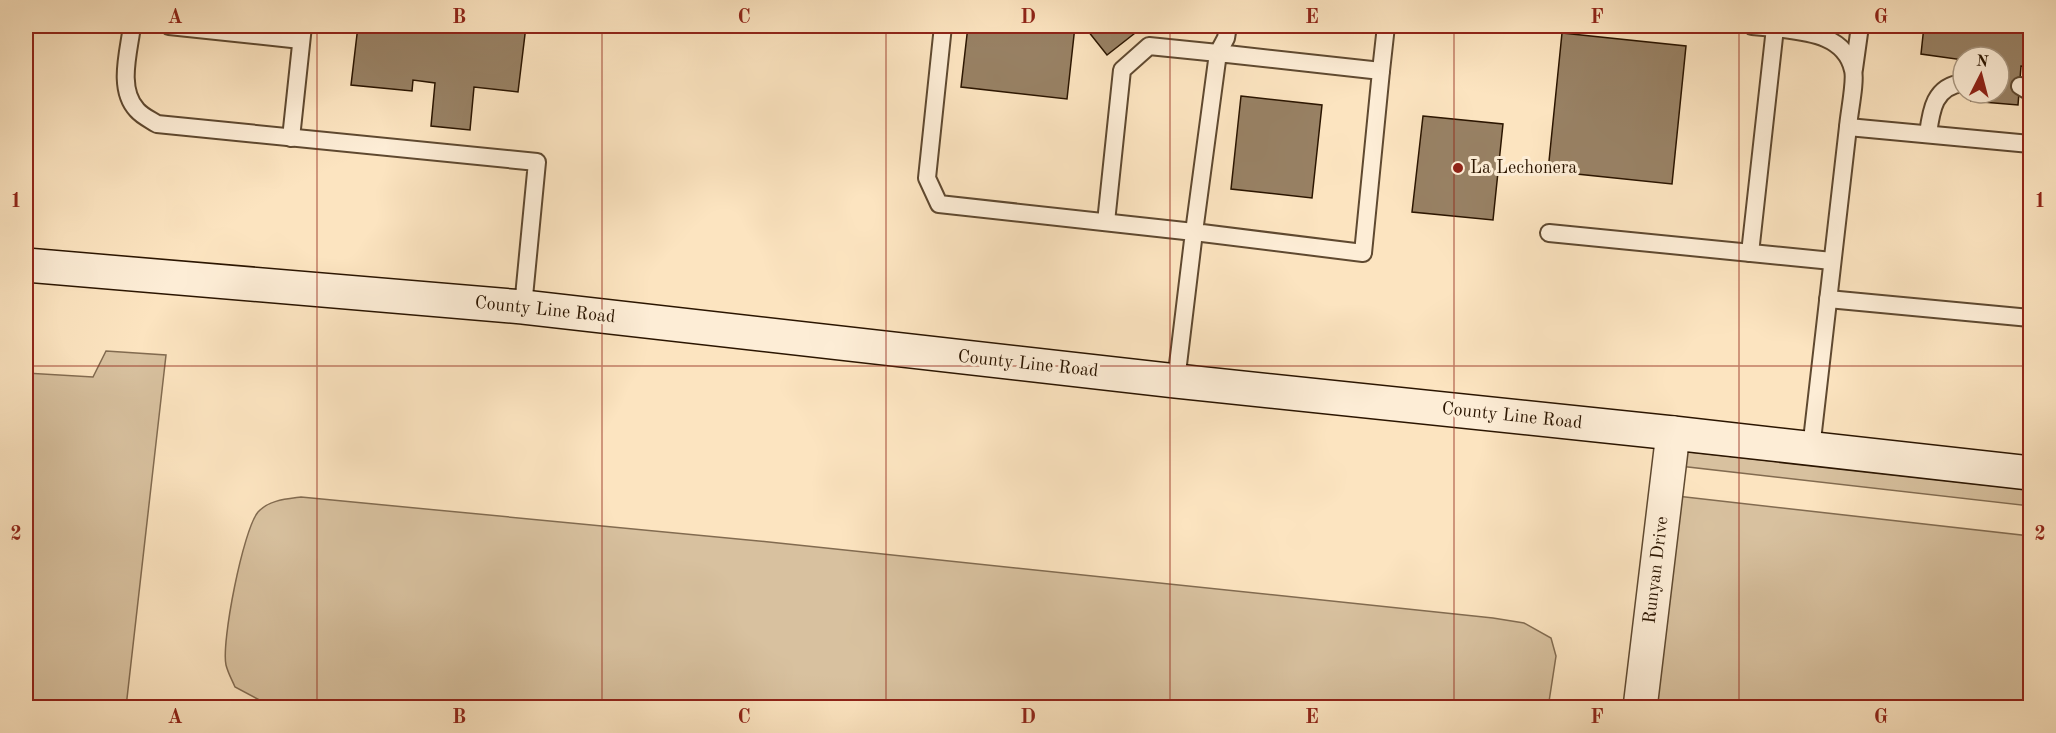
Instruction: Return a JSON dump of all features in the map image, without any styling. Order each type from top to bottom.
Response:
[{"type":"main road","name":"County Line Road","points":[[26,265],[523,307],[1176,381],[1673,432],[2031,473]]},
{"type":"main road","name":"Runyan Drive","points":[[1640,708],[1673,432]]},
{"type":"lane","points":[[132,26],[126,76],[129,98],[137,111],[157,124],[537,162],[523,307]]},
{"type":"lane","points":[[169,26],[302,33],[291,138]]},
{"type":"lane","points":[[943,26],[927,178],[939,204],[1362,253],[1386,26]]},
{"type":"lane","points":[[1176,381],[1218,53],[1226,38],[1228,26]]},
{"type":"lane","points":[[1752,26],[1815,33],[1845,51],[1854,71]]},
{"type":"lane","points":[[1811,448],[1860,26]]},
{"type":"lane","points":[[1750,253],[1775,28]]},
{"type":"lane","points":[[1106,222],[1122,70],[1149,46],[1381,71]]},
{"type":"lane","points":[[1928,134],[1931,108],[1939,94],[1951,87]]},
{"type":"lane","points":[[1848,127],[2031,144]]},
{"type":"lane","points":[[1549,233],[1832,261]]},
{"type":"lane","points":[[1828,299],[2031,318]]},
{"type":"shaded area","points":[[106,351],[166,355],[126,707],[26,707],[26,373],[93,377]]},
{"type":"shaded area","points":[[1663,449],[2030,490],[2030,506],[1662,464]]},
{"type":"shaded area","points":[[1659,494],[2030,536],[2030,707],[1639,708]]},
{"type":"shaded area","points":[[301,497],[769,542],[1493,618],[1524,623],[1551,638],[1556,656],[1548,708],[288,707],[269,705],[235,687],[229,674],[225,653],[230,612],[246,540],[258,512],[272,503]]},
{"type":"building","points":[[358,26],[526,26],[518,92],[474,87],[470,130],[431,126],[435,83],[413,80],[412,91],[351,85]]},
{"type":"building","points":[[968,26],[1075,26],[1067,99],[961,87]]},
{"type":"building","points":[[1084,26],[1144,26],[1107,55]]},
{"type":"building","points":[[1924,26],[2030,26],[2030,67],[2021,66],[2018,105],[2011,104],[2011,45],[1951,45],[1951,58],[1921,54]]},
{"type":"building","points":[[1562,33],[1686,46],[1672,184],[1548,171]]},
{"type":"building","points":[[1241,96],[1322,105],[1312,198],[1231,189]]},
{"type":"building","name":"La Lechonera","points":[[1423,116],[1503,124],[1493,220],[1412,212]]},
{"type":"place","name":"La Lechonera","points":[[1458,168]]}]
